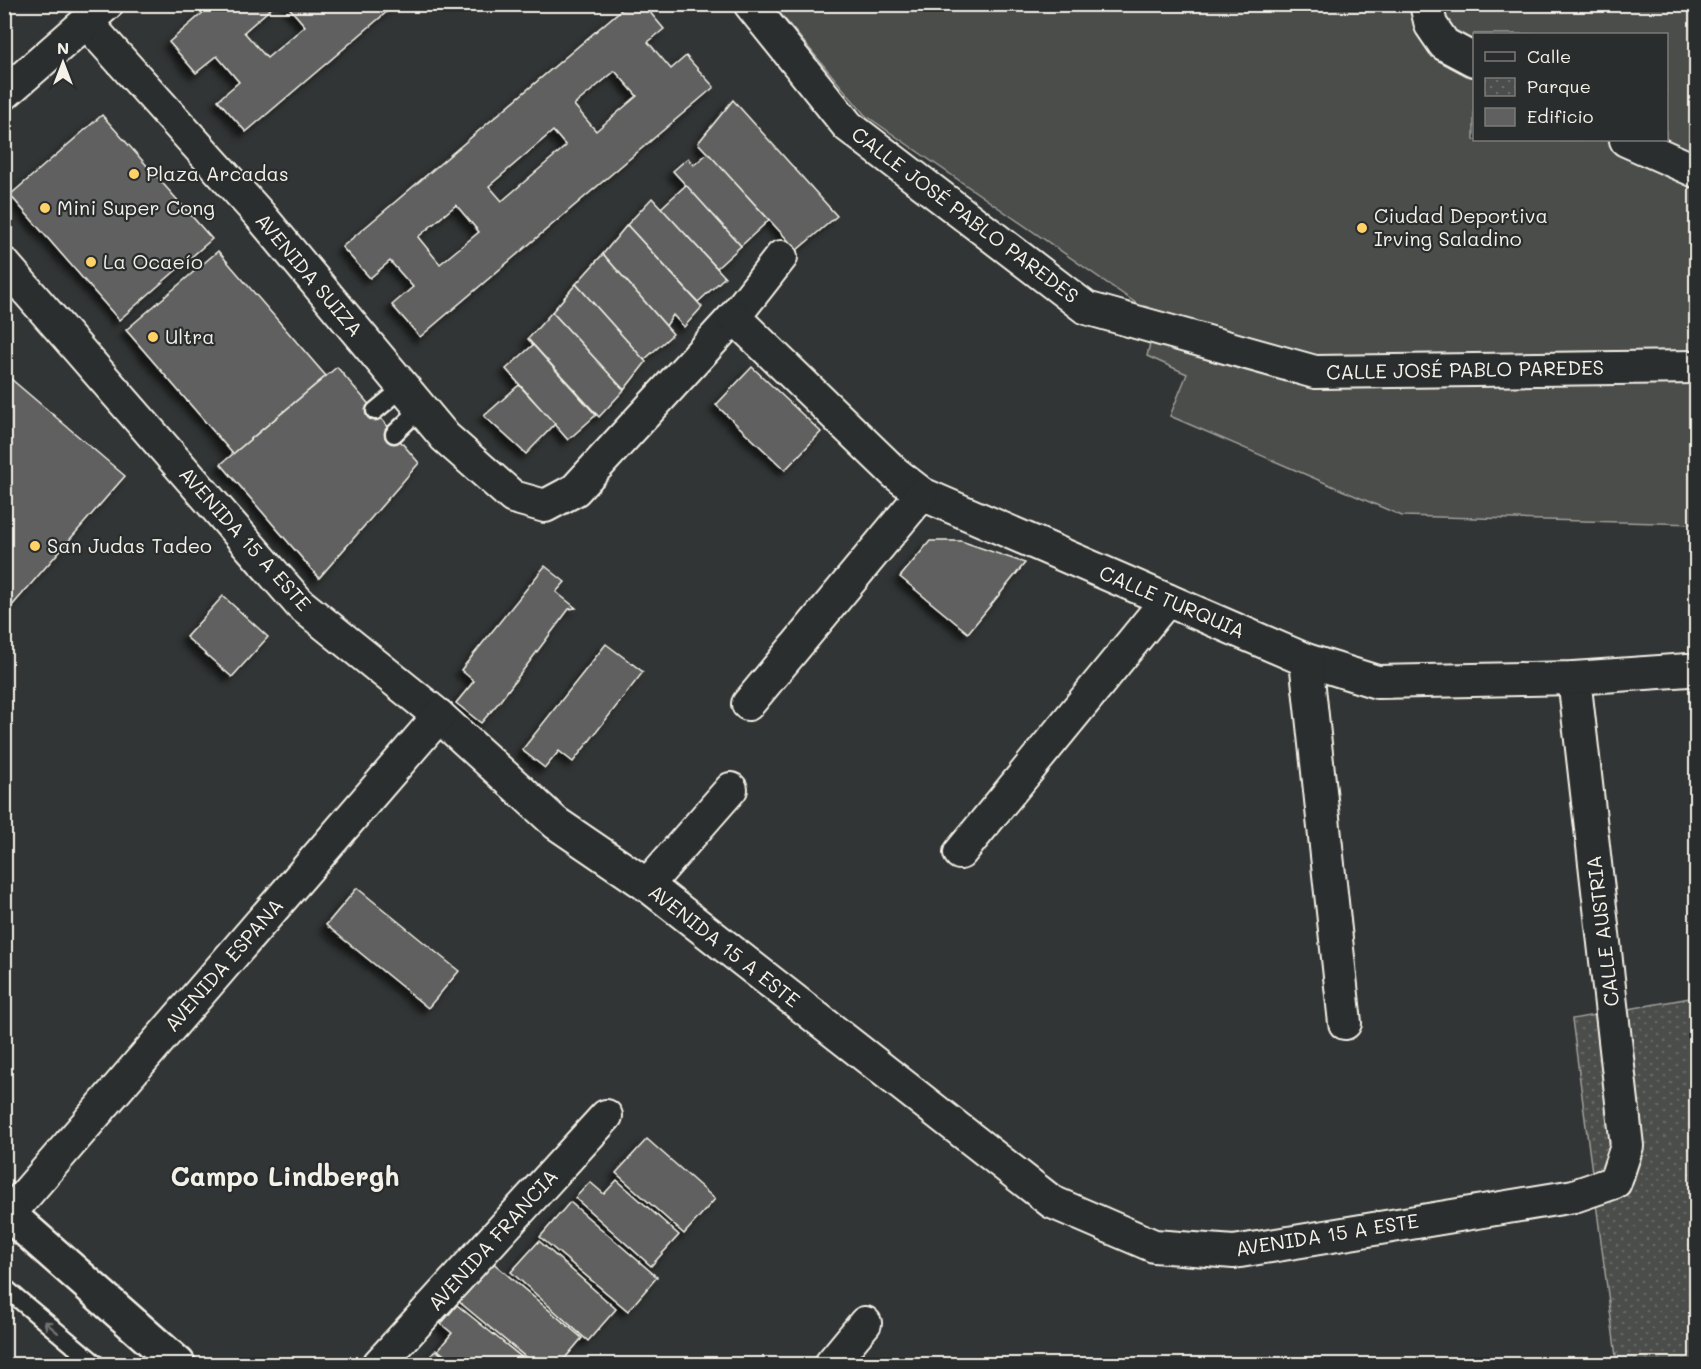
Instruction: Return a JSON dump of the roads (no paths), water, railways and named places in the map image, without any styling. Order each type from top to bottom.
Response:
[{"type":"street","name":"CALLE JOSÉ PABLO PAREDES","points":[[750,4],[848,126],[1086,308],[1315,372],[1696,367]]},
{"type":"street","points":[[1426,4],[1431,25],[1443,44],[1473,59]]},
{"type":"street","points":[[4,94],[97,14]]},
{"type":"street","name":"AVENIDA SUIZA","points":[[97,14],[259,214],[445,436],[513,497],[545,506],[575,490],[734,317]]},
{"type":"street","points":[[1628,141],[1696,171]]},
{"type":"street","points":[[734,317],[781,257]]},
{"type":"street","name":"AVENIDA 15 A ESTE","points":[[4,264],[300,604],[439,716],[556,823],[647,885],[1052,1202],[1155,1246],[1234,1252],[1574,1196],[1615,1182]]},
{"type":"street","name":"CALLE TURQUIA","points":[[734,317],[895,473],[922,494],[1306,660],[1377,682],[1574,678],[1688,670]]},
{"type":"street","points":[[748,704],[922,494]]},
{"type":"street","points":[[960,853],[1167,600]]},
{"type":"street","points":[[1306,660],[1345,1023]]},
{"type":"street","name":"CALLE AUSTRIA","points":[[1574,678],[1627,1146],[1615,1182]]},
{"type":"street","name":"AVENIDA ESPANA","points":[[7,1212],[439,716]]},
{"type":"street","points":[[647,885],[731,789]]},
{"type":"street","name":"AVENIDA FRANCIA","points":[[379,1365],[606,1116]]},
{"type":"street","points":[[7,1212],[178,1365]]},
{"type":"street","points":[[831,1365],[865,1323]]},
{"type":"lane","points":[[375,411],[412,397]]},
{"type":"lane","points":[[394,434],[412,397]]},
{"type":"lane","points":[[4,1287],[96,1365]]},
{"type":"place","name":"Plaza Arcadas","points":[[134,174]]},
{"type":"place","name":"Mini Super Cong","points":[[45,208]]},
{"type":"place","name":"Ciudad Deportiva Irving Saladino","points":[[1362,228]]},
{"type":"place","name":"La Ocaeío","points":[[91,262]]},
{"type":"place","name":"Ultra","points":[[153,337]]},
{"type":"place","name":"San Judas Tadeo","points":[[35,546]]},
{"type":"district","name":"Campo Lindbergh","points":[[285,1177]]}]
